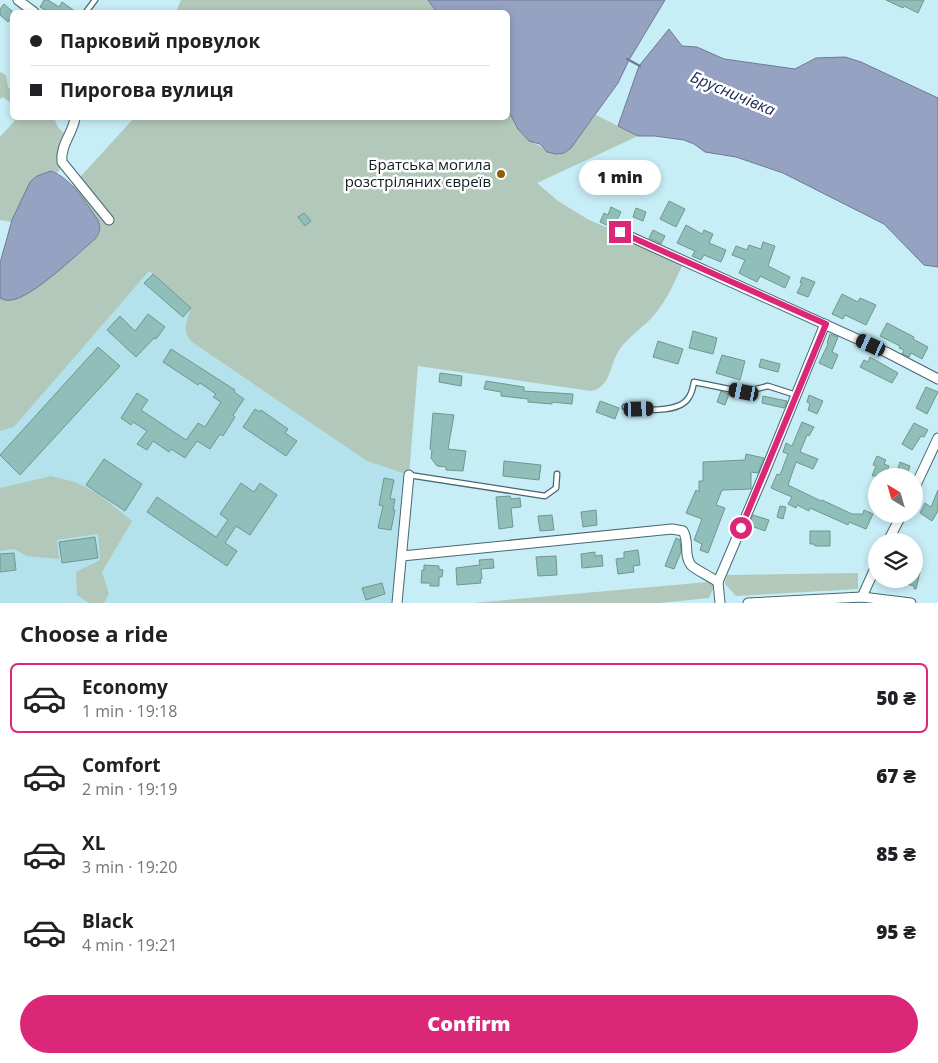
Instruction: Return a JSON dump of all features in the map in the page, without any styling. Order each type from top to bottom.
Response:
[{"type":"street","points":[[18,0],[31,10]]},
{"type":"street","points":[[74,120],[63,148],[62,162],[109,220]]},
{"type":"street","points":[[620,232],[826,324],[938,379]]},
{"type":"street","points":[[720,603],[718,582],[826,324]]},
{"type":"street","points":[[923,470],[938,438]]},
{"type":"street","points":[[397,603],[409,475]]},
{"type":"street","points":[[402,556],[672,529],[682,531],[686,537],[690,564],[718,582]]},
{"type":"street","points":[[862,597],[868,584]]},
{"type":"street","points":[[748,603],[862,597],[911,603]]},
{"type":"lane","points":[[625,407],[639,409],[678,407],[689,399],[694,382],[744,392],[768,386],[796,395]]},
{"type":"lane","points":[[409,475],[545,496],[556,488],[557,474]]},
{"type":"shaded area","points":[[148,271],[191,308],[185,326],[367,461],[409,475],[397,603],[0,603],[0,431],[14,427]]},
{"type":"green space","points":[[181,0],[428,0],[436,10],[177,10]]},
{"type":"green space","points":[[0,72],[6,75],[10,90],[10,102],[3,97],[0,99]]},
{"type":"green space","points":[[510,114],[523,135],[547,152],[571,148],[596,115],[638,136],[537,183],[558,201],[589,220],[685,260],[660,308],[620,349],[607,380],[598,389],[591,391],[418,366],[409,475],[367,461],[192,342],[186,330],[191,308],[149,271],[14,427],[0,431],[0,292],[99,233],[100,226],[98,220],[72,186],[132,120],[510,120]]},
{"type":"green space","points":[[15,120],[55,120],[58,127],[65,134],[59,162],[60,169],[57,173],[51,171],[17,209],[11,222],[0,220],[0,137]]},
{"type":"green space","points":[[51,476],[75,482],[97,493],[132,521],[102,572],[109,593],[104,603],[89,603],[77,595],[76,572],[100,560],[98,534],[57,540],[59,559],[27,556],[14,549],[0,551],[0,488]]},
{"type":"green space","points":[[858,573],[858,589],[736,596],[725,584],[727,575]]},
{"type":"green space","points":[[708,582],[714,587],[709,598],[659,603],[473,603]]},
{"type":"water","points":[[428,0],[665,0],[629,60],[618,83],[571,148],[564,153],[556,154],[547,152],[540,144],[529,141],[518,129],[510,114],[510,10],[436,10]]},
{"type":"water","points":[[669,29],[682,46],[697,47],[724,59],[795,69],[816,58],[845,57],[861,62],[938,98],[938,267],[924,265],[884,224],[783,173],[736,157],[705,152],[684,140],[638,136],[618,126],[639,66]]},
{"type":"water","points":[[51,171],[72,185],[78,192],[98,220],[99,232],[95,239],[30,292],[10,300],[0,298],[0,263],[12,220],[30,182],[37,176]]},
{"type":"building","points":[[44,0],[48,0],[59,7],[62,2],[73,10],[45,10],[40,7]]},
{"type":"building","points":[[886,0],[924,0],[918,13]]},
{"type":"building","points":[[4,4],[11,10],[8,22],[0,15],[0,9]]},
{"type":"building","points":[[669,201],[685,209],[676,227],[660,219]]},
{"type":"building","points":[[611,207],[621,212],[613,228],[600,222],[604,213],[608,215]]},
{"type":"building","points":[[636,208],[646,212],[643,221],[633,217]]},
{"type":"building","points":[[304,213],[311,221],[305,226],[298,217]]},
{"type":"building","points":[[686,225],[702,234],[704,230],[713,234],[709,243],[726,250],[721,262],[704,255],[701,260],[692,256],[695,251],[677,243]]},
{"type":"building","points":[[653,230],[665,236],[661,244],[649,238]]},
{"type":"building","points":[[763,242],[775,246],[768,266],[790,277],[785,288],[760,276],[757,282],[739,273],[745,260],[732,255],[736,246],[747,250],[749,245],[761,249]]},
{"type":"building","points":[[153,274],[191,308],[183,317],[144,283]]},
{"type":"building","points":[[802,277],[815,282],[808,297],[797,293],[802,283],[800,283]]},
{"type":"building","points":[[842,294],[858,302],[860,298],[876,305],[866,325],[845,315],[843,319],[832,314]]},
{"type":"building","points":[[148,314],[165,327],[156,339],[154,338],[136,357],[107,330],[120,316],[135,331]]},
{"type":"building","points":[[887,323],[914,337],[913,339],[928,347],[922,359],[911,353],[909,357],[902,354],[904,350],[899,348],[900,346],[880,336]]},
{"type":"building","points":[[693,331],[717,338],[713,354],[689,348]]},
{"type":"building","points":[[830,334],[838,337],[832,352],[838,355],[832,369],[819,363],[828,344]]},
{"type":"building","points":[[658,341],[683,349],[678,364],[653,357]]},
{"type":"building","points":[[98,347],[120,366],[20,475],[0,455]]},
{"type":"building","points":[[171,349],[235,390],[234,392],[244,399],[233,415],[235,417],[223,436],[220,434],[210,449],[197,441],[185,458],[171,449],[169,452],[153,441],[147,450],[137,444],[147,431],[133,422],[131,425],[121,418],[137,393],[148,400],[141,410],[186,440],[198,423],[205,427],[221,402],[213,397],[216,394],[200,383],[198,385],[163,362]]},
{"type":"building","points":[[722,355],[745,361],[740,380],[716,373]]},
{"type":"building","points":[[870,357],[898,373],[892,383],[860,367],[864,360],[868,362]]},
{"type":"building","points":[[761,359],[780,364],[778,372],[759,367]]},
{"type":"building","points":[[440,373],[462,376],[461,386],[439,382]]},
{"type":"building","points":[[486,381],[524,387],[524,391],[573,394],[572,404],[528,402],[528,399],[501,396],[501,392],[484,389]]},
{"type":"building","points":[[926,387],[938,392],[927,414],[916,408]]},
{"type":"building","points":[[721,391],[729,394],[725,405],[717,402]]},
{"type":"building","points":[[809,395],[823,401],[817,414],[808,410],[810,404],[807,402]]},
{"type":"building","points":[[763,396],[787,401],[784,408],[762,403]]},
{"type":"building","points":[[600,401],[619,408],[615,419],[596,412]]},
{"type":"building","points":[[255,409],[260,412],[261,410],[288,429],[285,433],[297,441],[286,456],[243,427]]},
{"type":"building","points":[[433,413],[454,415],[448,449],[466,451],[463,471],[446,470],[446,467],[437,466],[431,458]]},
{"type":"building","points":[[802,422],[814,427],[809,436],[807,435],[800,452],[818,459],[813,469],[796,462],[788,485],[852,514],[863,514],[864,510],[868,512],[869,523],[866,529],[849,522],[848,525],[810,508],[809,511],[797,505],[796,508],[788,504],[792,497],[771,488],[777,474],[780,475],[788,454],[783,452],[786,443],[792,446]]},
{"type":"building","points":[[914,423],[928,430],[924,437],[921,436],[912,450],[902,444]]},
{"type":"building","points":[[746,454],[764,458],[758,473],[751,472],[751,489],[722,490],[716,505],[725,508],[708,553],[700,550],[702,544],[694,540],[702,519],[686,513],[696,490],[699,492],[699,481],[703,481],[703,462],[745,460]]},
{"type":"building","points":[[877,456],[886,460],[884,464],[889,466],[888,468],[875,468],[876,466],[873,465]]},
{"type":"building","points":[[104,459],[142,484],[125,511],[86,485]]},
{"type":"building","points":[[504,461],[541,465],[539,480],[503,476]]},
{"type":"building","points":[[900,462],[910,466],[909,468],[898,468]]},
{"type":"building","points":[[384,478],[394,480],[390,499],[395,499],[391,530],[378,528],[383,506],[379,505]]},
{"type":"building","points":[[241,483],[254,492],[260,483],[277,495],[250,535],[236,526],[225,543],[237,551],[227,566],[147,512],[157,497],[216,537],[228,520],[220,514]]},
{"type":"building","points":[[938,490],[938,511],[932,521],[923,515],[925,503],[931,507]]},
{"type":"building","points":[[510,496],[511,499],[520,498],[521,507],[511,508],[513,527],[499,529],[496,497]]},
{"type":"building","points":[[780,506],[786,507],[783,519],[777,517]]},
{"type":"building","points":[[596,510],[597,525],[583,527],[581,512]]},
{"type":"building","points":[[552,515],[554,530],[540,531],[538,516]]},
{"type":"building","points":[[753,515],[769,520],[765,531],[748,527]]},
{"type":"building","points":[[810,531],[830,531],[830,546],[810,544]]},
{"type":"building","points":[[95,537],[98,558],[62,563],[59,542]]},
{"type":"building","points":[[676,538],[680,540],[681,552],[674,569],[665,566]]},
{"type":"building","points":[[638,550],[640,565],[633,566],[634,572],[618,574],[616,559],[624,558],[624,552]]},
{"type":"building","points":[[595,552],[595,556],[602,555],[603,566],[582,568],[581,554]]},
{"type":"building","points":[[14,553],[16,570],[0,572],[0,554]]},
{"type":"building","points":[[556,556],[557,575],[538,576],[536,557]]},
{"type":"building","points":[[493,559],[494,568],[481,569],[481,583],[457,585],[456,568],[480,565],[479,560]]},
{"type":"building","points":[[424,565],[439,566],[439,569],[443,570],[442,577],[439,577],[439,586],[421,583]]},
{"type":"building","points":[[382,583],[385,594],[366,600],[362,588]]},
{"type":"waterway","name":"Брусничівка","points":[[627,59],[640,66]]},
{"type":"place","name":"Братська могила розстріляних євреїв","points":[[501,174]]},
{"type":"route","points":[[620,232],[826,324],[741,528]]}]
